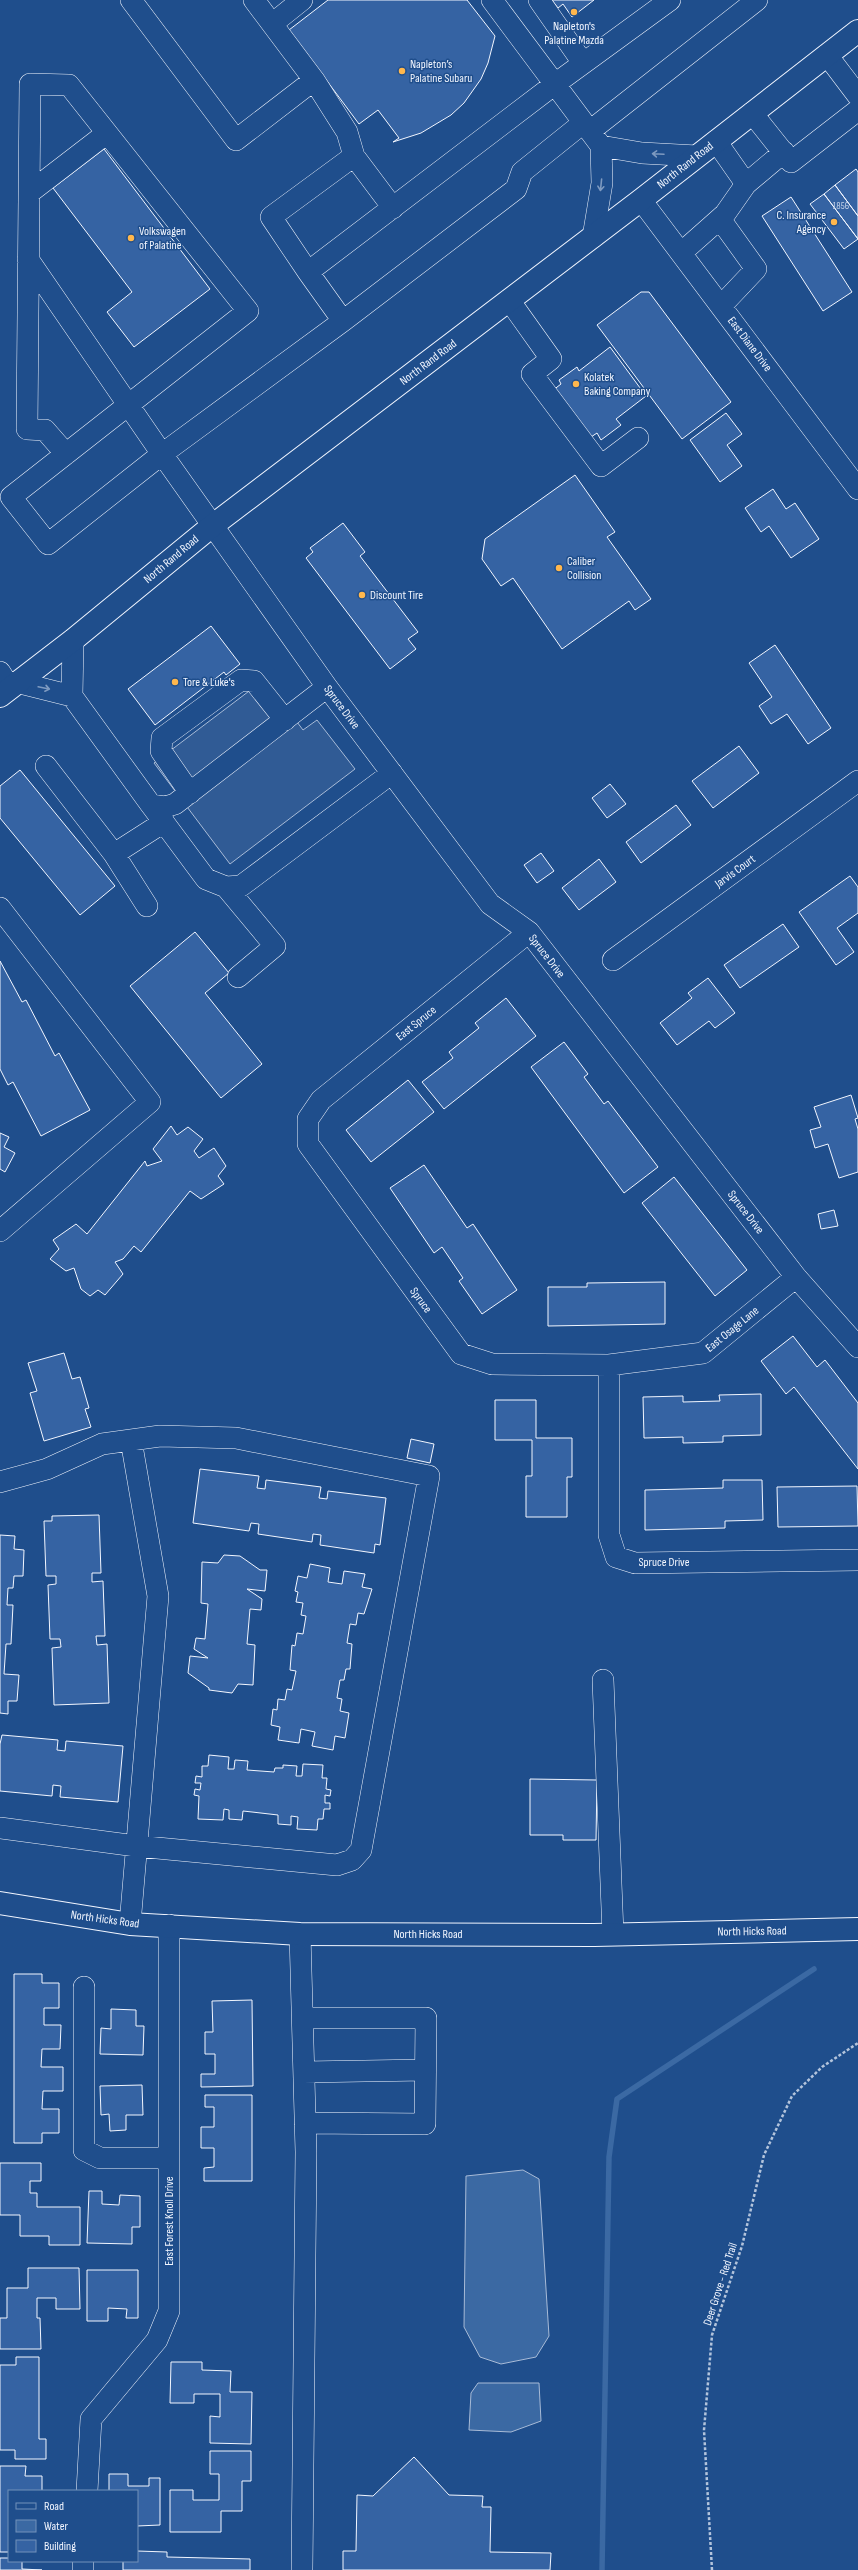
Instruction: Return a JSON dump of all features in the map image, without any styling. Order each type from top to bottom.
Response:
[{"type":"main road","name":"North Rand Road","points":[[7,684],[73,640],[212,526],[593,237],[858,31]]},
{"type":"main road","name":"North Hicks Road","points":[[0,1903],[130,1924],[168,1925],[300,1934],[612,1934],[858,1929]]},
{"type":"street","points":[[131,0],[236,140],[314,80]]},
{"type":"street","points":[[254,0],[314,80],[347,132],[354,156],[393,208]]},
{"type":"street","points":[[272,24],[302,0]]},
{"type":"street","points":[[492,0],[592,134],[602,183],[593,237]]},
{"type":"street","points":[[539,0],[583,63]]},
{"type":"street","points":[[308,272],[555,84],[670,0]]},
{"type":"street","points":[[66,454],[45,430],[26,429],[30,84],[69,85],[248,311],[129,405],[11,497],[48,544],[162,454],[343,321],[516,189],[522,172],[592,134],[757,0]]},
{"type":"street","points":[[827,55],[858,96]]},
{"type":"street","points":[[752,113],[791,162],[858,110]]},
{"type":"street","points":[[29,193],[107,133]]},
{"type":"street","points":[[592,134],[642,153],[697,156]]},
{"type":"street","points":[[716,141],[746,184]]},
{"type":"street","points":[[681,253],[720,219],[746,184],[784,152]]},
{"type":"street","points":[[343,321],[271,217],[354,156]]},
{"type":"street","name":"East Diane Drive","points":[[641,200],[858,489]]},
{"type":"street","points":[[720,219],[756,269],[721,306]]},
{"type":"street","name":"Spruce Drive","points":[[28,259],[212,526],[327,687],[490,904],[529,932],[796,1276],[858,1347]]},
{"type":"street","points":[[509,300],[551,359],[532,374],[601,466],[638,438]]},
{"type":"street","points":[[73,640],[72,696],[206,879],[226,887],[278,941],[238,976]]},
{"type":"street","points":[[190,792],[161,751],[162,738],[241,680],[254,681],[284,720]]},
{"type":"street","points":[[7,684],[72,696]]},
{"type":"street","points":[[151,805],[165,807],[176,804],[327,687]]},
{"type":"street","points":[[46,766],[114,854],[147,906]]},
{"type":"street","points":[[226,887],[241,886],[392,773]]},
{"type":"street","name":"Jarvis Court","points":[[613,960],[858,781]]},
{"type":"street","points":[[114,854],[164,822]]},
{"type":"street","points":[[0,908],[150,1102],[0,1231]]},
{"type":"street","name":"East Spruce","points":[[308,1119],[321,1100],[529,932]]},
{"type":"street","name":"Spruce","points":[[308,1119],[308,1144],[461,1354],[492,1364],[609,1366]]},
{"type":"street","name":"East Osage Lane","points":[[609,1366],[703,1353],[796,1276]]},
{"type":"street","name":"Spruce Drive","points":[[609,1366],[609,1535],[616,1557],[635,1563],[858,1560]]},
{"type":"street","points":[[0,1482],[47,1469],[102,1444],[160,1436],[236,1438],[429,1476],[361,1850],[352,1860],[337,1865],[136,1846],[0,1828]]},
{"type":"street","points":[[130,1924],[158,1596],[131,1440]]},
{"type":"street","points":[[603,1680],[612,1934]]},
{"type":"street","name":"East Forest Knoll Drive","points":[[87,2490],[92,2419],[157,2340],[169,2311],[168,1925]]},
{"type":"street","points":[[300,1934],[305,2123],[302,2570]]},
{"type":"street","points":[[84,1987],[84,2150],[100,2158],[169,2158]]},
{"type":"street","points":[[303,2018],[426,2018],[425,2124],[305,2123]]},
{"type":"street","points":[[304,2072],[425,2070]]},
{"type":"path","name":"Deer Grove - Red Trail","points":[[712,2570],[704,2430],[712,2335],[742,2246],[764,2155],[792,2096],[822,2067],[858,2043]]},
{"type":"shaded area","points":[[265,679],[303,730],[317,720],[355,769],[230,864],[154,763]]},
{"type":"water","points":[[523,2170],[539,2179],[549,2336],[536,2357],[501,2364],[480,2357],[464,2327],[466,2176]]},
{"type":"water","points":[[478,2383],[539,2383],[541,2421],[511,2432],[469,2430],[471,2393]]},
{"type":"building","name":"Napleton’s Palatine Subaru","points":[[328,0],[467,0],[495,36],[488,63],[481,79],[464,103],[451,115],[421,133],[393,142],[399,138],[378,110],[359,124],[289,30]]},
{"type":"building","name":"Napleton's Palatine Mazda","points":[[552,0],[594,0],[572,17],[563,4],[558,8]]},
{"type":"building","name":"Volkswagen of Palatine","points":[[104,149],[210,289],[134,347],[107,312],[132,292],[53,188]]},
{"type":"building","points":[[856,169],[858,172],[858,216],[835,185]]},
{"type":"building","points":[[835,185],[858,216],[858,239],[824,194]]},
{"type":"building","name":"C. Insurance Agency","points":[[824,194],[858,239],[844,249],[810,204]]},
{"type":"building","points":[[791,197],[852,292],[823,311],[762,216]]},
{"type":"building","points":[[641,292],[649,292],[731,402],[682,439],[597,325]]},
{"type":"building","points":[[610,347],[646,396],[616,419],[621,425],[601,440],[597,433],[588,439],[552,391],[561,384],[559,380],[577,367],[579,371]]},
{"type":"building","points":[[726,413],[742,434],[727,445],[742,466],[720,482],[690,440]]},
{"type":"building","name":"Caliber Collision","points":[[575,475],[615,532],[607,537],[651,599],[635,610],[629,601],[562,649],[513,578],[501,586],[482,559],[485,539]]},
{"type":"building","points":[[773,489],[786,509],[795,503],[819,539],[791,558],[769,526],[761,532],[745,508]]},
{"type":"building","name":"Discount Tire","points":[[343,523],[365,552],[360,556],[418,632],[408,639],[416,649],[390,669],[306,558],[313,552],[310,548]]},
{"type":"building","name":"Tore & Luke's","points":[[211,626],[240,664],[226,675],[224,672],[155,725],[128,689]]},
{"type":"building","points":[[775,645],[831,728],[808,744],[787,714],[771,724],[759,706],[772,697],[749,663]]},
{"type":"building","points":[[739,746],[759,773],[713,808],[692,781]]},
{"type":"building","points":[[20,770],[115,886],[80,915],[0,818],[0,786]]},
{"type":"building","points":[[610,784],[626,804],[607,818],[592,798]]},
{"type":"building","points":[[676,805],[691,825],[641,863],[626,842]]},
{"type":"building","points":[[541,853],[554,871],[537,883],[524,865]]},
{"type":"building","points":[[599,859],[616,882],[579,910],[562,888]]},
{"type":"building","points":[[850,876],[858,887],[858,913],[837,928],[854,952],[836,965],[799,912]]},
{"type":"building","points":[[783,924],[799,947],[740,988],[724,965]]},
{"type":"building","points":[[195,932],[229,973],[205,993],[262,1064],[221,1098],[130,986]]},
{"type":"building","points":[[0,961],[22,1002],[26,1000],[55,1056],[59,1053],[90,1110],[41,1136],[13,1082],[8,1085],[0,1069]]},
{"type":"building","points":[[708,978],[735,1013],[715,1028],[709,1021],[677,1045],[660,1023],[692,998],[688,993]]},
{"type":"building","points":[[506,998],[536,1036],[444,1109],[422,1082],[453,1058],[449,1052],[479,1028],[475,1023]]},
{"type":"building","points":[[564,1042],[588,1074],[584,1077],[604,1104],[608,1101],[658,1167],[624,1193],[531,1067]]},
{"type":"building","points":[[408,1080],[434,1112],[371,1162],[346,1130]]},
{"type":"building","points":[[851,1095],[858,1118],[855,1119],[858,1129],[858,1172],[839,1178],[828,1144],[815,1148],[810,1130],[821,1127],[814,1107]]},
{"type":"building","points":[[171,1126],[177,1135],[188,1127],[203,1139],[194,1151],[199,1158],[214,1148],[226,1166],[218,1176],[224,1184],[201,1199],[190,1191],[141,1252],[134,1246],[123,1259],[115,1262],[123,1274],[105,1295],[98,1290],[90,1296],[81,1289],[74,1268],[66,1271],[50,1259],[59,1249],[53,1240],[76,1224],[87,1234],[145,1161],[147,1166],[162,1161],[153,1149]]},
{"type":"building","points":[[0,1133],[9,1137],[4,1147],[15,1153],[5,1172],[0,1169]]},
{"type":"building","points":[[424,1165],[467,1228],[473,1224],[517,1290],[482,1314],[459,1281],[463,1278],[442,1247],[434,1253],[390,1188]]},
{"type":"building","points":[[674,1177],[747,1270],[715,1296],[642,1203]]},
{"type":"building","points":[[834,1210],[838,1226],[821,1229],[818,1214]]},
{"type":"building","points":[[665,1282],[665,1324],[548,1326],[548,1287],[587,1287],[587,1283]]},
{"type":"building","points":[[793,1336],[817,1367],[825,1360],[858,1403],[858,1469],[794,1387],[786,1394],[761,1361]]},
{"type":"building","points":[[64,1353],[72,1379],[80,1377],[89,1408],[85,1409],[91,1427],[44,1441],[30,1393],[37,1391],[28,1363]]},
{"type":"building","points":[[761,1394],[761,1435],[723,1436],[723,1442],[683,1443],[683,1437],[644,1438],[643,1397],[683,1396],[683,1402],[720,1401],[719,1395]]},
{"type":"building","points":[[495,1400],[536,1400],[536,1438],[572,1438],[572,1477],[567,1477],[567,1517],[526,1517],[526,1476],[532,1476],[532,1440],[495,1440]]},
{"type":"building","points":[[411,1439],[434,1444],[430,1463],[407,1458]]},
{"type":"building","points":[[200,1469],[259,1476],[257,1488],[265,1489],[266,1480],[321,1487],[319,1498],[327,1499],[328,1491],[386,1498],[380,1545],[375,1544],[374,1553],[320,1545],[321,1535],[313,1534],[312,1542],[258,1534],[259,1524],[251,1523],[249,1531],[193,1523]]},
{"type":"building","points":[[723,1480],[762,1480],[763,1520],[725,1521],[725,1528],[645,1530],[645,1490],[723,1488]]},
{"type":"building","points":[[857,1486],[858,1526],[778,1527],[777,1487]]},
{"type":"building","points":[[99,1515],[101,1573],[92,1573],[92,1582],[103,1581],[105,1636],[96,1636],[97,1645],[107,1644],[109,1703],[54,1705],[52,1648],[61,1647],[60,1639],[50,1639],[48,1585],[56,1584],[56,1576],[46,1576],[44,1521],[52,1521],[52,1516]]},
{"type":"building","points":[[0,1535],[15,1536],[14,1549],[24,1550],[23,1576],[14,1576],[13,1588],[8,1588],[7,1605],[13,1605],[11,1644],[6,1644],[4,1674],[19,1675],[17,1701],[8,1701],[8,1714],[0,1713]]},
{"type":"building","points":[[224,1555],[240,1556],[260,1570],[267,1570],[265,1591],[247,1589],[262,1599],[261,1610],[250,1609],[247,1644],[255,1645],[253,1685],[238,1684],[232,1693],[209,1690],[209,1688],[188,1673],[190,1656],[208,1658],[194,1649],[196,1638],[205,1639],[208,1604],[201,1603],[202,1562],[218,1563]]},
{"type":"building","points":[[310,1564],[330,1568],[328,1582],[342,1584],[344,1571],[365,1574],[362,1587],[372,1589],[364,1614],[358,1613],[356,1625],[350,1624],[347,1643],[352,1644],[350,1669],[346,1669],[344,1680],[340,1680],[337,1698],[342,1699],[340,1711],[349,1713],[345,1738],[335,1736],[333,1750],[312,1746],[315,1732],[301,1729],[299,1743],[278,1740],[280,1727],[271,1725],[273,1709],[277,1710],[278,1699],[285,1700],[287,1689],[292,1690],[296,1671],[290,1670],[292,1645],[295,1646],[297,1633],[303,1634],[306,1616],[301,1615],[303,1603],[296,1602],[298,1592],[295,1591],[298,1576],[307,1578]]},
{"type":"building","points":[[2,1735],[58,1740],[57,1750],[65,1751],[66,1741],[123,1746],[118,1802],[60,1797],[61,1786],[53,1785],[52,1796],[0,1791],[0,1744]]},
{"type":"building","points":[[209,1755],[229,1757],[228,1769],[234,1769],[235,1760],[248,1761],[247,1770],[274,1772],[275,1768],[283,1768],[283,1765],[297,1766],[296,1776],[302,1776],[303,1764],[323,1765],[322,1778],[327,1778],[326,1789],[331,1790],[330,1796],[325,1795],[325,1803],[330,1803],[330,1809],[324,1809],[323,1819],[318,1819],[317,1830],[297,1829],[298,1817],[291,1816],[291,1825],[278,1824],[278,1815],[243,1811],[242,1820],[229,1819],[229,1810],[224,1809],[223,1820],[198,1819],[199,1796],[194,1795],[195,1789],[200,1790],[201,1783],[195,1783],[196,1776],[202,1777],[202,1766],[208,1766]]},
{"type":"building","points":[[530,1779],[597,1780],[596,1840],[563,1840],[563,1835],[530,1835]]},
{"type":"building","points":[[14,1974],[42,1974],[42,1983],[59,1983],[59,2008],[44,2008],[44,2025],[61,2025],[60,2049],[42,2049],[41,2067],[63,2067],[63,2091],[43,2091],[42,2109],[59,2109],[59,2133],[42,2133],[42,2143],[14,2143]]},
{"type":"building","points":[[252,2000],[253,2086],[201,2087],[201,2074],[215,2074],[215,2054],[205,2054],[205,2032],[213,2032],[212,2001]]},
{"type":"building","points":[[111,2009],[136,2010],[136,2026],[144,2026],[143,2055],[100,2054],[101,2028],[111,2029]]},
{"type":"building","points":[[142,2085],[143,2115],[126,2115],[126,2130],[110,2131],[109,2114],[101,2115],[100,2086]]},
{"type":"building","points":[[205,2095],[252,2095],[252,2181],[204,2181],[204,2168],[214,2167],[214,2148],[201,2148],[201,2127],[214,2127],[214,2107],[205,2107]]},
{"type":"building","points":[[0,2163],[41,2163],[41,2181],[30,2181],[30,2193],[37,2193],[37,2207],[80,2207],[80,2245],[49,2245],[49,2236],[20,2236],[20,2215],[0,2215]]},
{"type":"building","points":[[89,2191],[102,2191],[102,2204],[119,2205],[120,2195],[140,2196],[140,2227],[132,2227],[132,2244],[87,2243]]},
{"type":"building","points":[[28,2268],[79,2268],[80,2309],[56,2309],[56,2298],[37,2298],[37,2318],[40,2318],[41,2349],[0,2349],[0,2318],[7,2318],[7,2288],[28,2288]]},
{"type":"building","points":[[87,2270],[138,2270],[138,2318],[126,2318],[127,2309],[108,2308],[108,2321],[87,2321]]},
{"type":"building","points":[[16,2357],[39,2357],[39,2439],[46,2439],[46,2459],[15,2459],[15,2450],[0,2450],[0,2365],[16,2365]]},
{"type":"building","points":[[171,2362],[202,2362],[202,2370],[231,2371],[230,2392],[252,2392],[251,2444],[210,2443],[210,2416],[220,2417],[220,2394],[194,2394],[194,2403],[170,2403]]},
{"type":"building","points":[[210,2451],[251,2451],[251,2481],[242,2481],[242,2511],[221,2511],[221,2532],[170,2532],[170,2490],[193,2490],[193,2500],[219,2500],[219,2474],[210,2474]]},
{"type":"building","points":[[414,2457],[449,2495],[483,2496],[482,2507],[491,2507],[490,2552],[551,2553],[550,2570],[343,2570],[343,2551],[356,2551],[357,2495],[373,2496]]},
{"type":"building","points":[[0,2466],[26,2466],[25,2476],[42,2476],[42,2490],[8,2490],[8,2552],[0,2552]]},
{"type":"building","points":[[109,2474],[128,2474],[128,2486],[149,2486],[149,2478],[160,2478],[160,2525],[138,2526],[138,2490],[109,2490]]},
{"type":"building","points":[[138,2551],[167,2552],[167,2557],[250,2559],[250,2570],[123,2570],[123,2562],[138,2562]]},
{"type":"building","points":[[0,2558],[8,2558],[8,2562],[22,2562],[22,2569],[42,2570],[0,2570]]},
{"type":"waterway","points":[[602,2570],[609,2157],[617,2099],[814,1969]]},
{"type":"place","name":"Napleton's Palatine Mazda","points":[[574,12]]},
{"type":"place","name":"Napleton’s Palatine Subaru","points":[[402,71]]},
{"type":"place","name":"C. Insurance Agency","points":[[834,222]]},
{"type":"place","name":"Volkswagen of Palatine","points":[[131,238]]},
{"type":"place","name":"Kolatek Baking Company","points":[[576,384]]},
{"type":"place","name":"Caliber Collision","points":[[559,568]]},
{"type":"place","name":"Discount Tire","points":[[362,595]]},
{"type":"place","name":"Tore & Luke's","points":[[175,682]]}]
